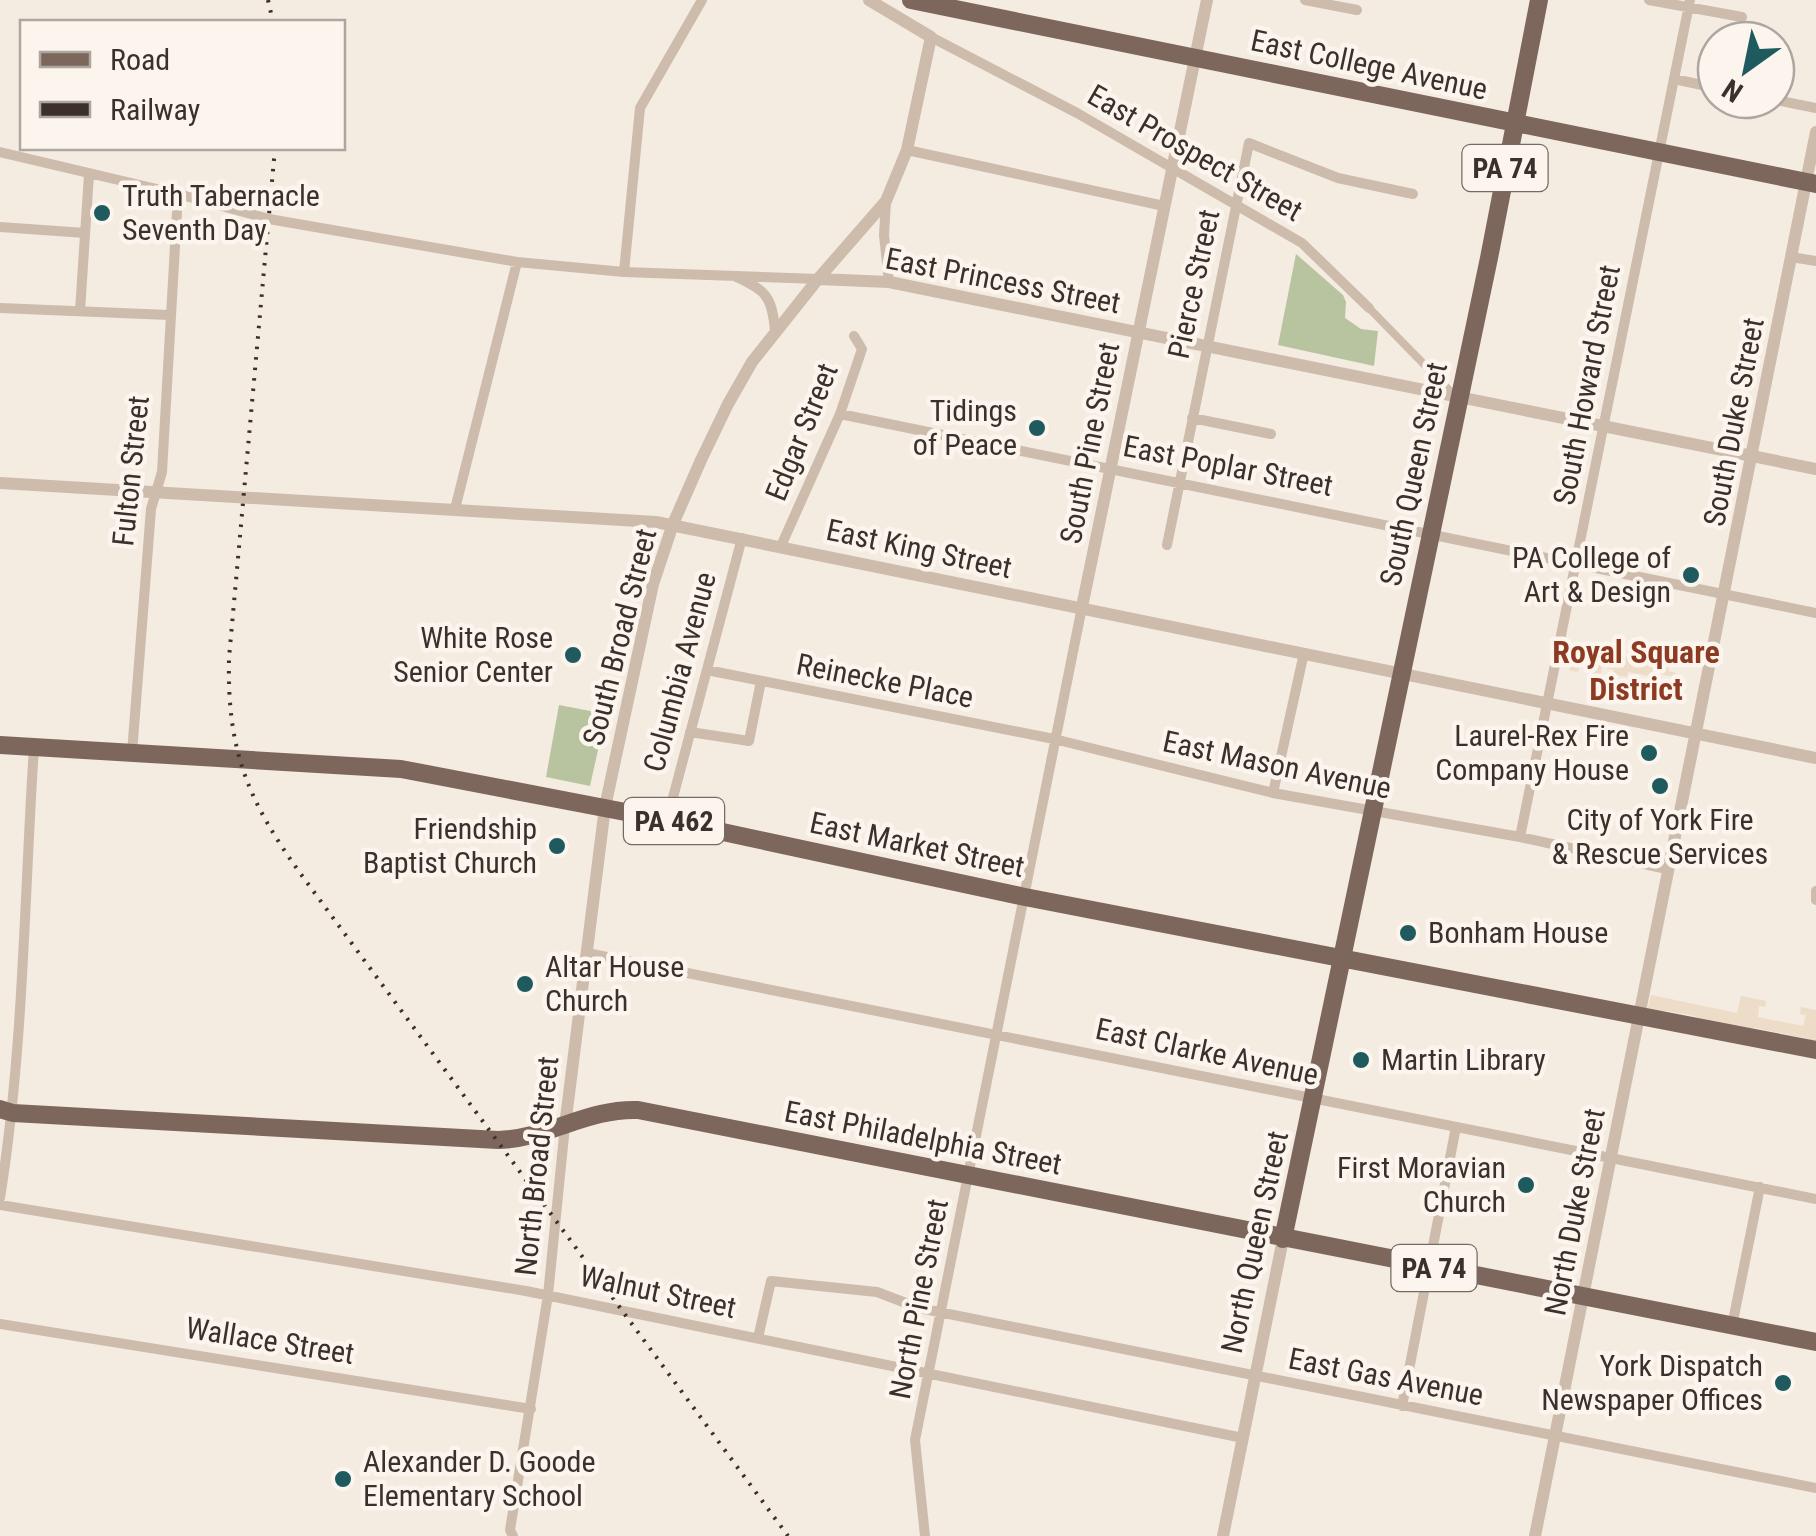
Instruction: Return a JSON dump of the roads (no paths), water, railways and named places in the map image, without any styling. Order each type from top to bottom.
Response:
[{"type":"main road","name":"East College Avenue","points":[[911,0],[1811,182]]},
{"type":"main road","name":"South Queen Street","points":[[1340,958],[1539,0]]},
{"type":"main road","name":"East Market Street","points":[[0,745],[401,769],[606,807],[1025,897],[1816,1050]]},
{"type":"main road","name":"North Queen Street","points":[[1283,1239],[1340,958]]},
{"type":"main road","name":"East Philadelphia Street","points":[[4,1113],[498,1140],[545,1134],[603,1112],[638,1110],[1816,1342]]},
{"type":"street","points":[[624,272],[640,108],[702,0]]},
{"type":"street","name":"East Prospect Street","points":[[869,0],[1077,113],[1302,243],[1459,399]]},
{"type":"street","name":"South Pine Street","points":[[1025,897],[1137,332],[1208,0]]},
{"type":"street","points":[[1305,0],[1356,10]]},
{"type":"street","points":[[1650,0],[1690,4],[1742,18]]},
{"type":"street","name":"South Howard Street","points":[[1520,838],[1690,4]]},
{"type":"street","points":[[818,279],[886,201],[907,150],[931,37]]},
{"type":"street","points":[[1674,79],[1696,84]]},
{"type":"street","name":"South Duke Street","points":[[1640,1015],[1791,258],[1811,182],[1816,132]]},
{"type":"street","name":"Pierce Street","points":[[1167,546],[1249,143],[1338,178],[1413,194]]},
{"type":"street","points":[[907,150],[1164,206]]},
{"type":"street","name":"East Princess Street","points":[[0,152],[269,219],[516,262],[624,272],[889,282],[1816,469]]},
{"type":"street","points":[[80,311],[89,174]]},
{"type":"street","name":"Fulton Street","points":[[132,753],[151,509],[162,472],[178,194]]},
{"type":"street","points":[[886,201],[884,235],[889,282]]},
{"type":"street","points":[[0,227],[85,233]]},
{"type":"street","points":[[1791,258],[1816,262]]},
{"type":"street","points":[[455,509],[516,262]]},
{"type":"street","points":[[729,273],[766,292],[775,331]]},
{"type":"street","name":"South Broad Street","points":[[606,807],[652,584],[673,524],[728,404],[775,331],[818,279]]},
{"type":"street","points":[[0,308],[169,315]]},
{"type":"street","name":"Edgar Street","points":[[781,546],[840,414],[862,349],[854,336]]},
{"type":"street","name":"East Poplar Street","points":[[840,414],[1816,613]]},
{"type":"street","points":[[1192,418],[1270,434]]},
{"type":"street","name":"East King Street","points":[[0,482],[673,524],[1816,758]]},
{"type":"street","name":"Columbia Avenue","points":[[667,820],[742,538]]},
{"type":"street","points":[[1273,793],[1304,653]]},
{"type":"street","name":"Reinecke Place","points":[[707,670],[1054,739]]},
{"type":"street","points":[[690,732],[749,742],[761,681]]},
{"type":"street","name":"East Mason Avenue","points":[[1054,739],[1273,793],[1667,868]]},
{"type":"street","points":[[0,1201],[4,1113],[21,1018],[34,747]]},
{"type":"street","name":"North Broad Street","points":[[512,1533],[548,1295],[564,1126],[606,807]]},
{"type":"street","name":"North Pine Street","points":[[925,1536],[915,1440],[1025,897]]},
{"type":"street","name":"East Clarke Avenue","points":[[588,953],[1816,1199]]},
{"type":"street","name":"North Duke Street","points":[[1535,1536],[1640,1015]]},
{"type":"street","points":[[1402,1406],[1456,1128]]},
{"type":"street","points":[[1732,1326],[1760,1187]]},
{"type":"street","name":"Walnut Street","points":[[0,1201],[548,1295],[1242,1438]]},
{"type":"street","name":"North Queen Street","points":[[1223,1536],[1283,1239]]},
{"type":"street","name":"East Gas Avenue","points":[[758,1338],[771,1281],[877,1292],[942,1312],[1816,1488]]},
{"type":"street","name":"Wallace Street","points":[[0,1324],[531,1408]]},
{"type":"railway","points":[[268,0],[273,20]]},
{"type":"railway","points":[[275,150],[229,658],[232,720],[244,772],[266,821],[300,873],[788,1536]]},
{"type":"place","name":"Truth Tabernacle Seventh Day","points":[[102,213]]},
{"type":"place","name":"Tidings of Peace","points":[[1037,428]]},
{"type":"place","name":"PA College of Art & Design","points":[[1691,575]]},
{"type":"place","name":"White Rose Senior Center","points":[[573,655]]},
{"type":"place","name":"Laurel-Rex Fire Company House","points":[[1649,753]]},
{"type":"place","name":"City of York Fire & Rescue Services","points":[[1660,786]]},
{"type":"place","name":"Friendship Baptist Church","points":[[557,846]]},
{"type":"place","name":"Bonham House","points":[[1408,933]]},
{"type":"place","name":"Altar House Church","points":[[525,984]]},
{"type":"place","name":"Martin Library","points":[[1361,1060]]},
{"type":"place","name":"First Moravian Church","points":[[1526,1185]]},
{"type":"place","name":"York Dispatch Newspaper Offices","points":[[1783,1383]]},
{"type":"place","name":"Alexander D. Goode Elementary School","points":[[343,1479]]},
{"type":"district","name":"Royal Square District","points":[[1636,670]]}]
